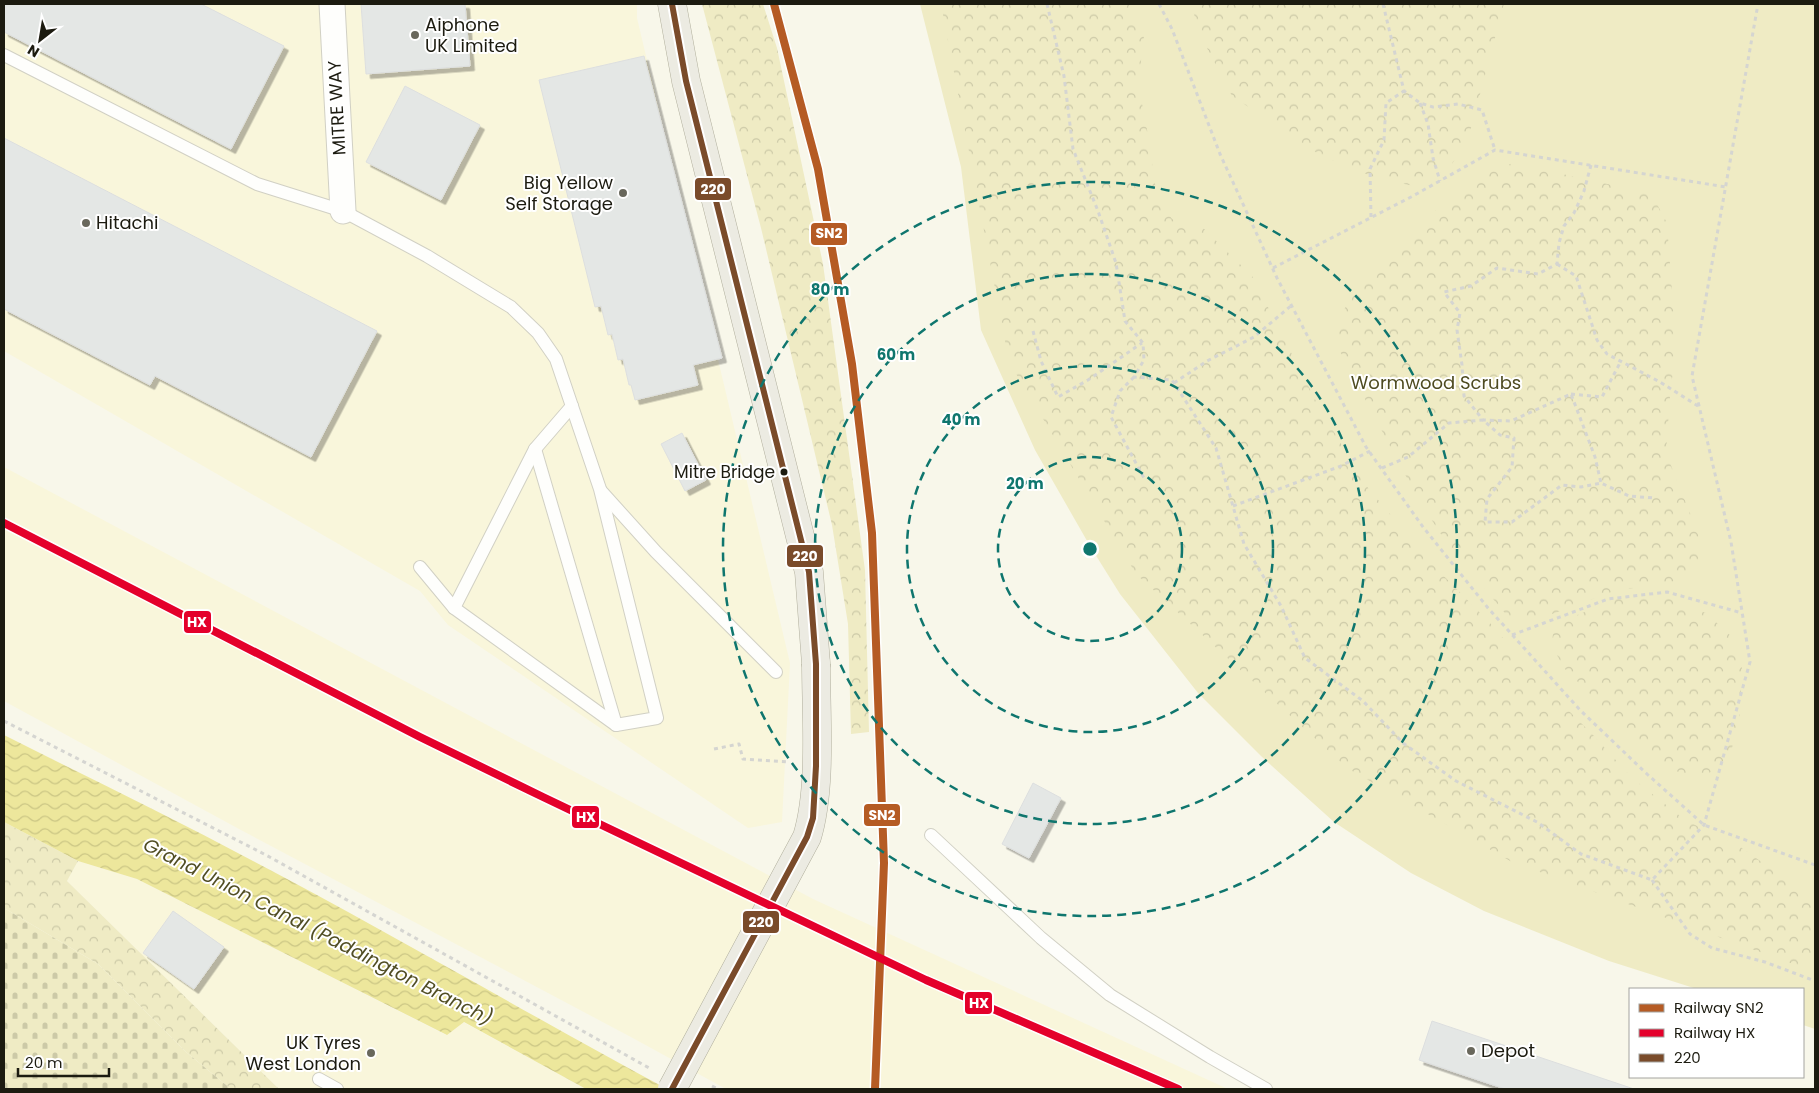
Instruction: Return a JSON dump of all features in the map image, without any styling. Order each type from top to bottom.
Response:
[{"type":"main road","points":[[665,1081],[807,837],[813,818],[816,766],[816,664],[809,572],[686,81],[672,4]]},
{"type":"street","name":"MITRE WAY","points":[[332,4],[343,211]]},
{"type":"lane","points":[[4,55],[257,184],[343,211],[427,256],[511,306],[538,333],[556,358],[600,489],[657,718],[616,724],[454,608],[420,567]]},
{"type":"lane","points":[[454,608],[535,449],[572,406]]},
{"type":"lane","points":[[535,449],[616,724]]},
{"type":"lane","points":[[600,489],[656,552],[776,672]]},
{"type":"lane","points":[[931,835],[1041,938],[1110,995],[1210,1058],[1266,1089]]},
{"type":"lane","points":[[319,1079],[337,1089]]},
{"type":"path","points":[[1047,4],[1064,76],[1073,149],[1098,210],[1116,263],[1125,321],[1143,342],[1144,360],[1134,377],[1120,391],[1111,416],[1144,478]]},
{"type":"path","points":[[1158,4],[1172,29],[1220,154],[1273,268],[1370,451],[1423,527],[1512,635],[1580,710],[1704,825],[1815,866]]},
{"type":"path","points":[[1383,4],[1404,91],[1420,103],[1433,107],[1458,104],[1482,110],[1495,150]]},
{"type":"path","points":[[1652,880],[1704,825],[1750,662],[1731,542],[1692,376],[1758,4]]},
{"type":"path","points":[[1371,218],[1370,169],[1384,140],[1386,102],[1404,91]]},
{"type":"path","points":[[1420,103],[1428,124],[1433,158],[1440,180]]},
{"type":"path","points":[[1273,268],[1371,218],[1495,150],[1726,187]]},
{"type":"path","points":[[1557,264],[1559,244],[1564,226],[1577,206],[1591,166]]},
{"type":"path","points":[[1557,264],[1576,276],[1597,340],[1608,354],[1699,407]]},
{"type":"path","points":[[1557,264],[1538,274],[1497,268],[1471,286],[1444,292],[1460,312],[1457,330],[1464,396],[1483,420],[1500,435],[1514,438],[1512,467],[1487,499],[1485,522],[1512,522],[1562,485],[1581,487],[1601,483],[1629,496],[1654,498]]},
{"type":"path","points":[[1174,383],[1207,361],[1254,337],[1292,305]]},
{"type":"path","points":[[1033,332],[1041,361],[1058,397],[1088,380],[1143,342]]},
{"type":"path","points":[[1382,468],[1408,457],[1450,423],[1483,420],[1511,421],[1571,394],[1602,397],[1621,361]]},
{"type":"path","points":[[1134,377],[1172,380],[1216,448],[1244,544],[1281,606],[1305,658],[1362,701],[1403,743],[1456,781],[1537,822],[1581,854],[1652,880],[1690,934],[1712,948],[1765,962],[1815,980]]},
{"type":"path","points":[[1571,394],[1595,457],[1601,483]]},
{"type":"path","points":[[1233,506],[1341,466],[1370,451]]},
{"type":"path","points":[[1512,635],[1608,599],[1667,592],[1742,613]]},
{"type":"path","points":[[4,721],[266,855],[665,1081]]},
{"type":"path","points":[[714,749],[739,744],[743,759],[785,761]]},
{"type":"path","points":[[712,1086],[718,1089]]},
{"type":"shaded area","points":[[4,4],[637,4],[637,18],[790,663],[782,822],[748,828],[448,625],[420,591],[4,351]]},
{"type":"shaded area","points":[[4,467],[813,899],[1228,1089],[726,1089],[239,829],[4,701]]},
{"type":"shaded area","points":[[78,861],[137,879],[446,1035],[463,1022],[586,1089],[279,1089],[67,881]]},
{"type":"green space","points":[[702,4],[763,4],[777,48],[823,264],[865,570],[869,732],[851,734],[848,624],[832,525],[761,228]]},
{"type":"green space","name":"Wormwood Scrubs","points":[[920,4],[1815,4],[1815,1029],[1804,1025],[1804,988],[1694,988],[1609,961],[1484,911],[1411,873],[1334,822],[1261,756],[1198,693],[1120,594],[1035,450],[981,330],[961,167]]},
{"type":"green space","points":[[941,4],[1132,4],[1144,38],[1138,84],[1157,197],[1172,219],[1199,224],[1252,276],[1320,409],[1368,488],[1435,567],[1490,623],[1543,685],[1594,736],[1631,777],[1685,820],[1742,848],[1784,878],[1815,909],[1815,972],[1512,862],[1347,768],[1136,574],[1009,362]]},
{"type":"green space","points":[[1190,4],[1504,4],[1467,143],[1451,165],[1420,187],[1378,179],[1320,155],[1232,96],[1207,48]]},
{"type":"green space","points":[[1513,163],[1648,193],[1667,223],[1677,359],[1671,382],[1666,453],[1698,533],[1702,556],[1696,570],[1668,584],[1617,590],[1526,622],[1509,618],[1448,545],[1418,499],[1337,346],[1336,323],[1351,298],[1432,213],[1484,173]]},
{"type":"green space","points":[[1662,596],[1706,613],[1729,634],[1742,666],[1740,714],[1732,748],[1721,764],[1708,774],[1689,777],[1666,766],[1627,732],[1564,668],[1552,646],[1553,632],[1558,623],[1618,598]]},
{"type":"green space","points":[[4,822],[78,861],[67,881],[279,1089],[231,1089],[186,1052],[98,964],[4,908]]},
{"type":"green space","points":[[4,908],[98,964],[186,1052],[231,1089],[4,1089]]},
{"type":"water","name":"Grand Union Canal (Paddington Branch)","points":[[4,735],[305,889],[667,1089],[586,1089],[464,1022],[447,1035],[137,879],[78,861],[4,822]]},
{"type":"building","points":[[4,4],[201,4],[284,46],[231,149],[4,32]]},
{"type":"building","name":"Aiphone UK Limited","points":[[361,4],[465,4],[470,66],[366,74]]},
{"type":"building","name":"Big Yellow Self Storage","points":[[644,56],[722,358],[693,365],[698,385],[635,400],[631,385],[629,385],[623,359],[618,360],[612,334],[608,335],[601,306],[595,307],[539,80]]},
{"type":"building","points":[[405,86],[480,125],[441,200],[366,162]]},
{"type":"building","name":"Hitachi","points":[[4,138],[377,331],[311,457],[155,376],[150,385],[4,309]]},
{"type":"building","points":[[682,433],[706,480],[685,491],[661,444]]},
{"type":"building","points":[[1033,783],[1061,798],[1029,858],[1002,844]]},
{"type":"building","points":[[173,911],[224,947],[194,989],[143,953]]},
{"type":"building","name":"Depot","points":[[1432,1021],[1634,1089],[1505,1089],[1419,1060]]},
{"type":"rail line","name":"SN2","points":[[774,4],[818,169],[852,364],[872,533],[884,863],[875,1089]]},
{"type":"rail line","name":"HX","points":[[4,523],[420,737],[543,797],[926,980],[1178,1089]]},
{"type":"transit line","name":"220","points":[[672,4],[686,81],[809,572],[816,664],[816,766],[813,818],[807,837],[672,1089]]},
{"type":"place","name":"Aiphone UK Limited","points":[[415,35]]},
{"type":"place","name":"Big Yellow Self Storage","points":[[623,193]]},
{"type":"place","name":"Hitachi","points":[[86,223]]},
{"type":"place","name":"Mitre Bridge","points":[[784,472]]},
{"type":"place","name":"Depot","points":[[1471,1051]]},
{"type":"place","name":"UK Tyres West London","points":[[371,1053]]}]
